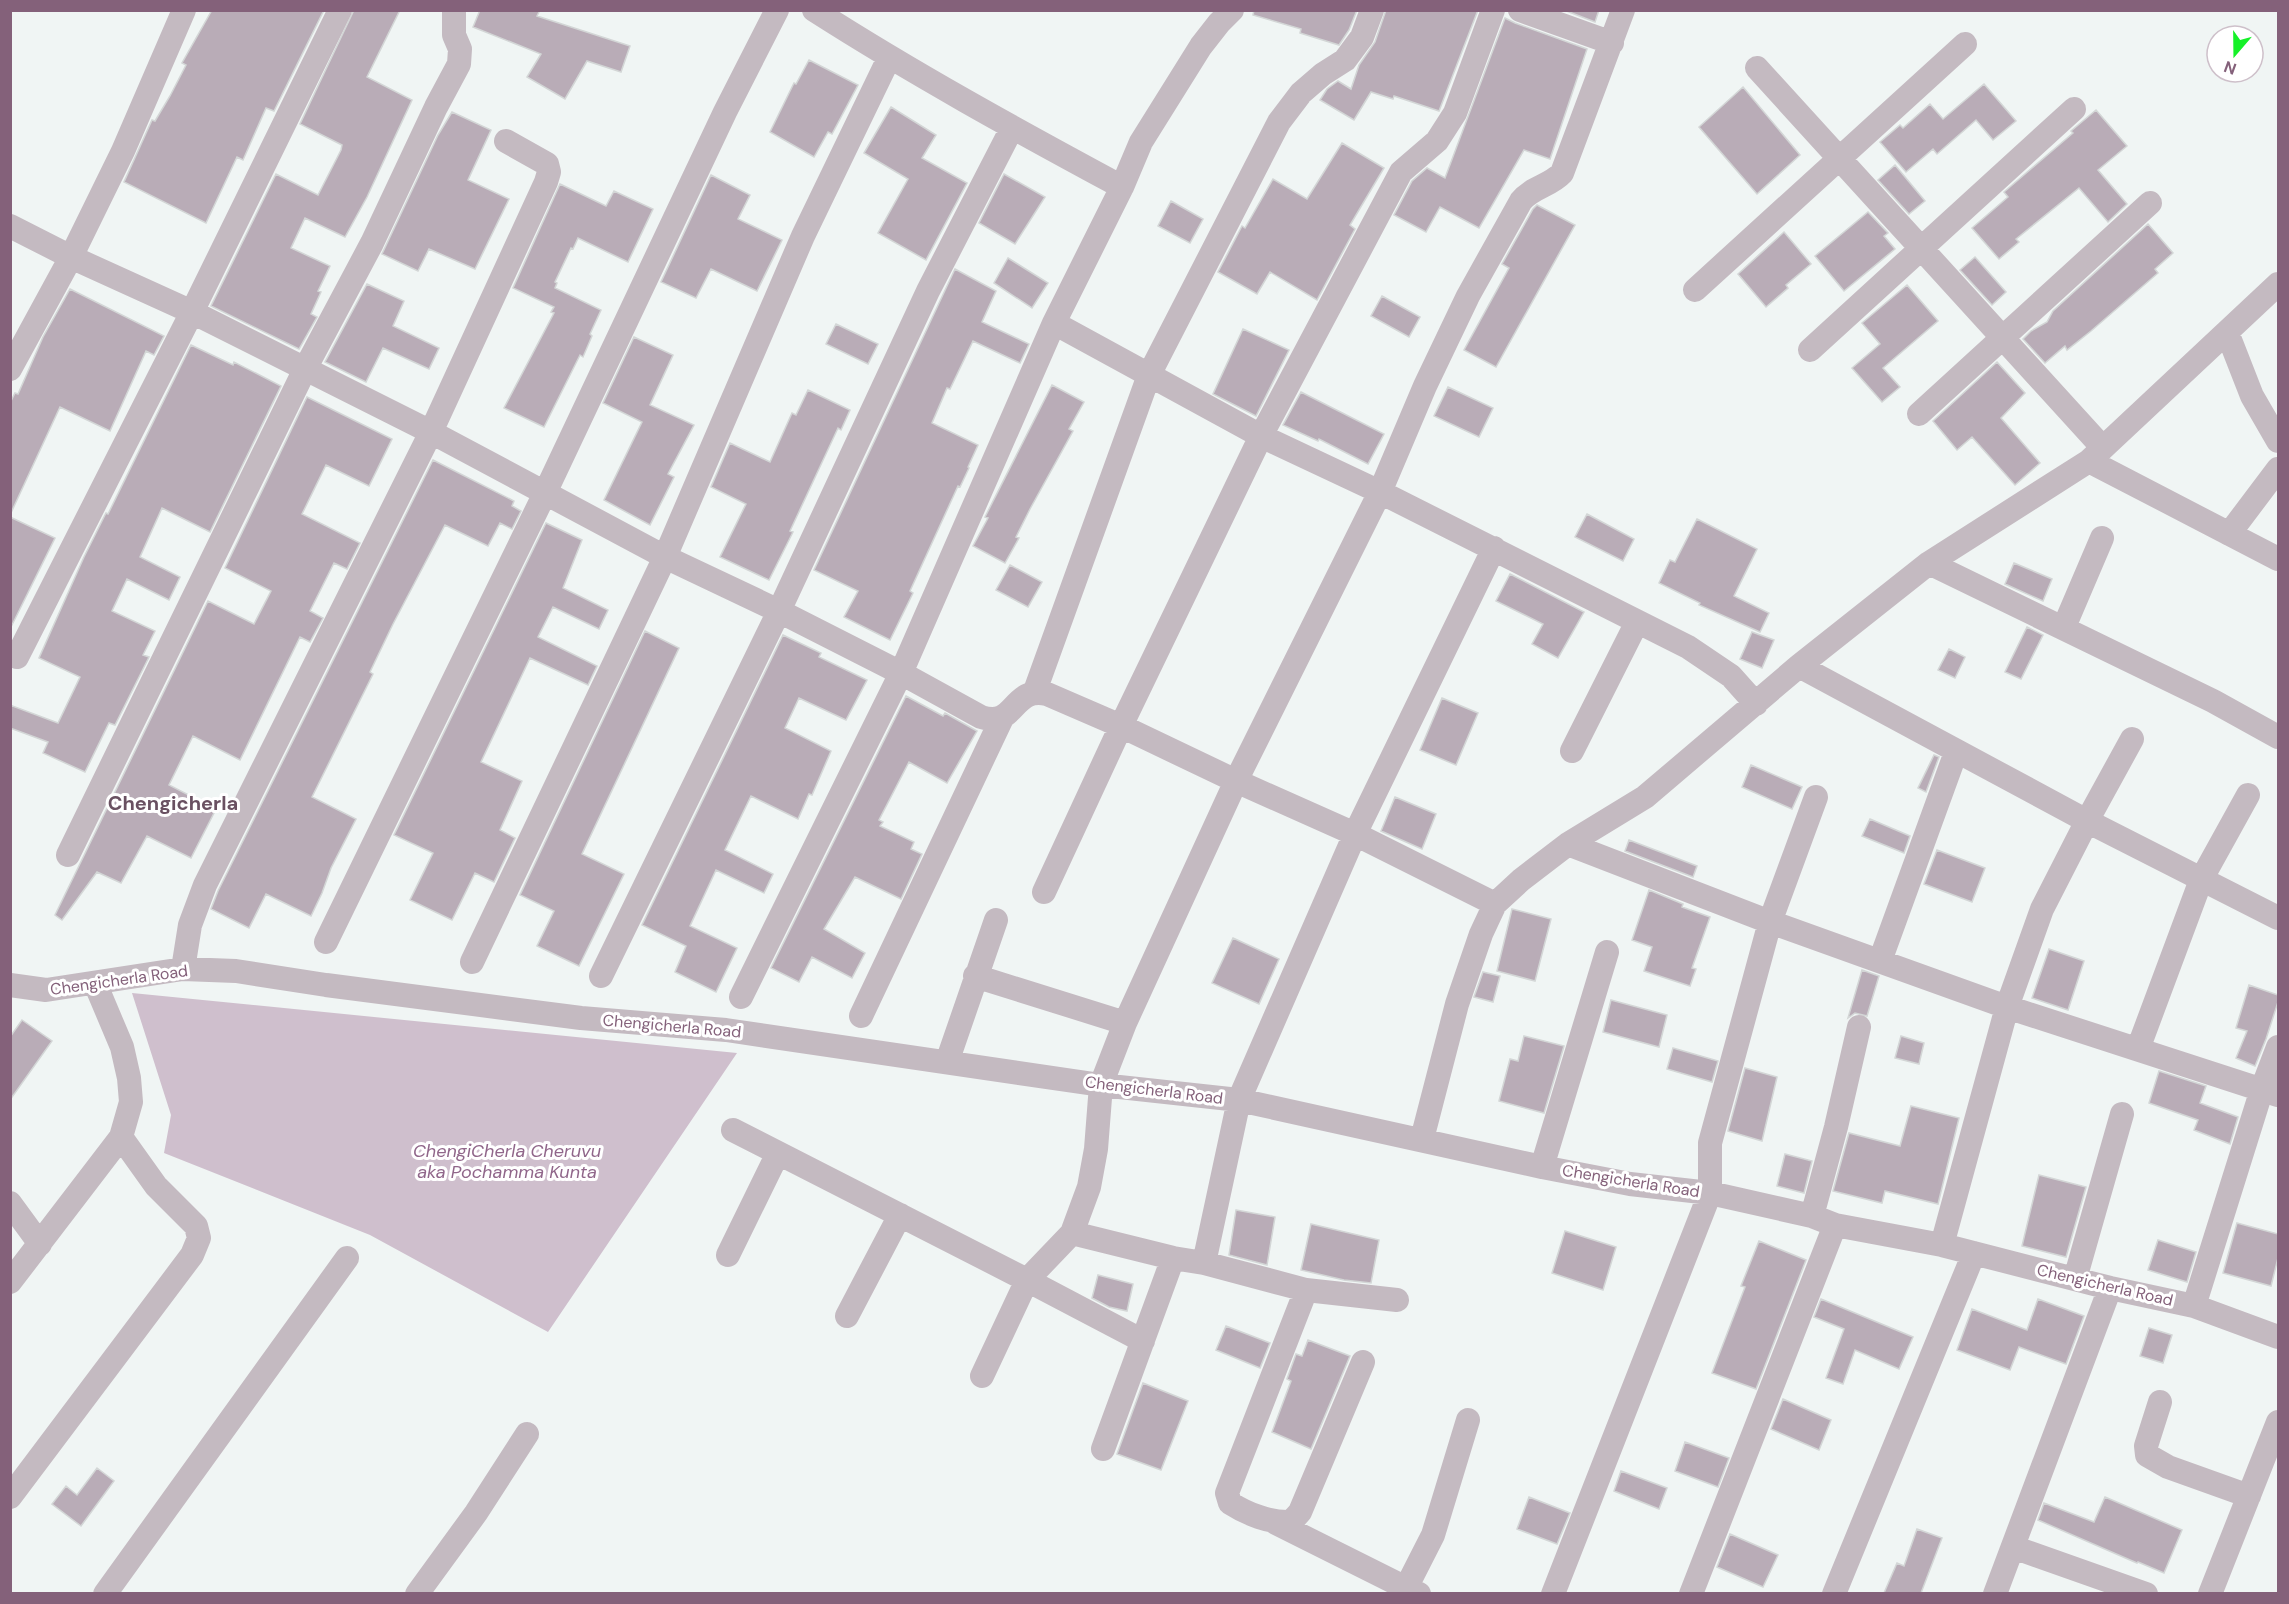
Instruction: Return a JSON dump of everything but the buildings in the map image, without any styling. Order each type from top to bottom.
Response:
[{"type":"street","points":[[10,369],[71,257],[123,151],[184,10]]},
{"type":"street","points":[[17,657],[192,312],[340,10]]},
{"type":"street","points":[[68,855],[305,369],[372,243],[436,107],[459,64],[460,49],[454,35],[454,10]]},
{"type":"street","points":[[326,942],[545,493],[726,111],[777,10]]},
{"type":"street","points":[[814,10],[889,58],[1122,187]]},
{"type":"street","points":[[741,997],[901,673],[1054,323],[1142,142],[1207,38],[1232,10]]},
{"type":"street","points":[[1035,691],[1149,375],[1279,123],[1301,93],[1323,74],[1345,60],[1362,37],[1372,10]]},
{"type":"street","points":[[1044,892],[1121,726],[1261,436],[1401,172],[1437,141],[1455,113],[1493,10]]},
{"type":"street","points":[[1520,10],[1612,43]]},
{"type":"street","points":[[982,1376],[1027,1280],[1072,1233],[1089,1187],[1096,1149],[1101,1084],[1125,1023],[1236,781],[1380,492],[1425,386],[1468,296],[1521,201],[1528,193],[1555,180],[1562,173],[1623,10]]},
{"type":"street","points":[[1695,290],[1965,44]]},
{"type":"street","points":[[472,962],[665,557],[798,246],[889,58]]},
{"type":"street","points":[[1757,68],[2002,338],[2096,454],[2229,534],[2278,559]]},
{"type":"street","points":[[1809,350],[2074,109]]},
{"type":"street","points":[[601,976],[779,611],[928,291],[1012,128]]},
{"type":"street","points":[[183,969],[190,925],[205,885],[430,432],[549,172],[547,164],[506,141]]},
{"type":"street","points":[[1919,414],[2150,203]]},
{"type":"street","points":[[10,226],[71,257],[192,312],[430,432],[665,557],[779,611],[981,717],[992,721],[1002,718]]},
{"type":"street","points":[[1422,1139],[1457,1004],[1481,934],[1495,904],[1521,880],[1568,844],[1645,797],[1799,666],[1929,563],[2096,454],[2278,287]]},
{"type":"street","points":[[1054,323],[1261,436],[1494,548],[1688,647],[1731,676],[1756,704]]},
{"type":"street","points":[[2227,332],[2252,396],[2278,441]]},
{"type":"street","points":[[2229,534],[2278,470]]},
{"type":"street","points":[[2064,627],[2102,537]]},
{"type":"street","points":[[1204,1263],[1239,1100],[1355,834],[1494,548]]},
{"type":"street","points":[[1929,563],[2213,701],[2278,737]]},
{"type":"street","points":[[1572,751],[1637,622]]},
{"type":"street","points":[[1799,666],[2086,821],[2278,918]]},
{"type":"street","points":[[861,1016],[1002,718],[1026,695],[1035,691],[1121,726],[1355,834],[1495,904]]},
{"type":"street","points":[[1942,1245],[2007,1007],[2042,909],[2086,821],[2132,739]]},
{"type":"street","points":[[1880,961],[1956,752]]},
{"type":"street","points":[[2138,1049],[2201,880],[2248,795]]},
{"type":"street","points":[[1552,1593],[1710,1193],[1710,1143],[1770,922],[1816,797]]},
{"type":"street","points":[[1568,844],[1770,922],[2007,1007],[2270,1092]]},
{"type":"street","points":[[946,1062],[996,920]]},
{"type":"street","points":[[1542,1167],[1607,952]]},
{"type":"street","name":"Chengicherla Road","points":[[10,985],[46,990],[183,969],[236,971],[581,1018],[726,1030],[1101,1084],[1239,1100],[1542,1167],[1630,1184],[1710,1193],[1812,1216],[1835,1225],[1942,1245],[2110,1288],[2194,1306],[2278,1336]]},
{"type":"street","points":[[975,976],[1125,1023]]},
{"type":"street","points":[[10,1282],[121,1137],[130,1102],[129,1078],[122,1047],[95,983]]},
{"type":"street","points":[[1812,1216],[1836,1127],[1859,1027]]},
{"type":"street","points":[[2194,1306],[2270,1092],[2278,1047]]},
{"type":"street","points":[[2075,1279],[2122,1114]]},
{"type":"street","points":[[733,1130],[1143,1341]]},
{"type":"street","points":[[10,1497],[192,1255],[199,1239],[196,1226],[156,1186],[121,1137]]},
{"type":"street","points":[[729,1255],[778,1153]]},
{"type":"street","points":[[10,1203],[40,1244]]},
{"type":"street","points":[[847,1316],[900,1215]]},
{"type":"street","points":[[1691,1593],[1835,1225]]},
{"type":"street","points":[[1072,1233],[1173,1258],[1204,1263],[1306,1290],[1397,1300]]},
{"type":"street","points":[[1834,1593],[1974,1253]]},
{"type":"street","points":[[105,1593],[347,1258]]},
{"type":"street","points":[[1103,1449],[1173,1258]]},
{"type":"street","points":[[1995,1593],[2110,1288]]},
{"type":"street","points":[[1306,1290],[1227,1493],[1230,1503],[1276,1523],[1414,1592],[1468,1420]]},
{"type":"street","points":[[1276,1523],[1290,1522],[1300,1512],[1363,1362]]},
{"type":"street","points":[[2160,1402],[2146,1446],[2147,1455],[2168,1467],[2248,1496]]},
{"type":"street","points":[[2210,1593],[2278,1422]]},
{"type":"street","points":[[417,1593],[476,1513],[527,1434]]},
{"type":"street","points":[[2013,1547],[2146,1593]]},
{"type":"water","name":"ChengiCherla Cheruvu aka Pochamma Kunta","points":[[132,993],[737,1053],[548,1332],[370,1235],[164,1153],[171,1115]]},
{"type":"district","name":"Chengicherla","points":[[173,803]]}]
